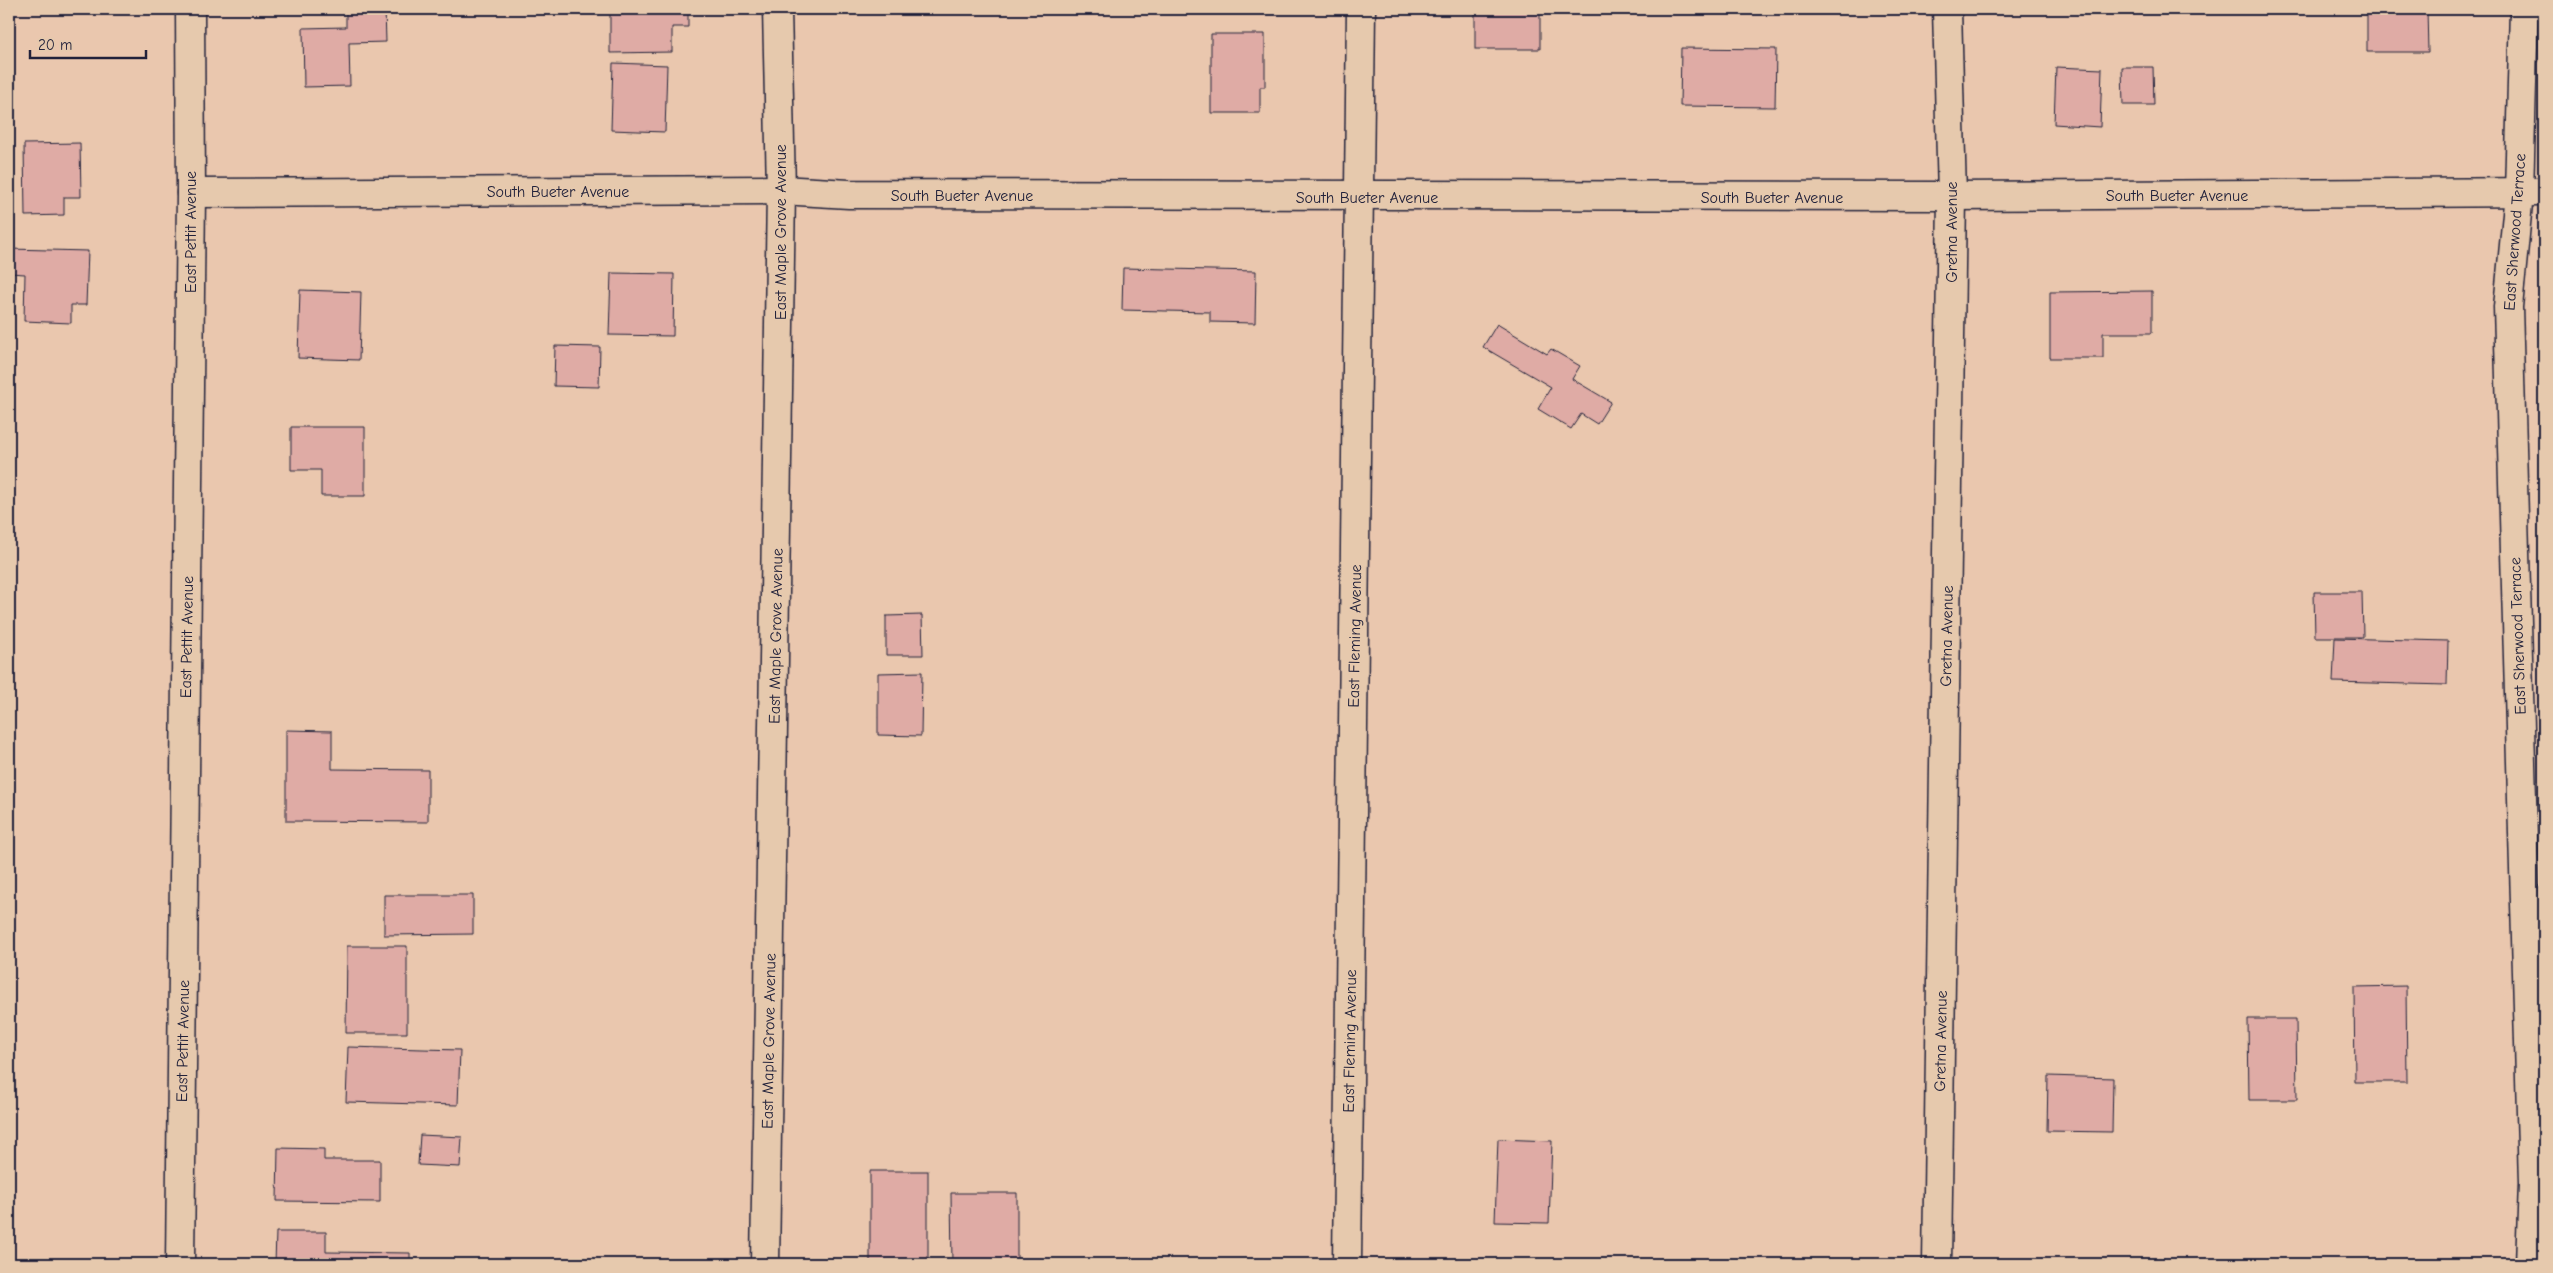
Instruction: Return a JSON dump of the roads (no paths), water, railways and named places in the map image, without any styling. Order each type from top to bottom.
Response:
[{"type":"street","name":"East Pettit Avenue","points":[[180,1264],[191,193],[190,9]]},
{"type":"street","name":"East Maple Grove Avenue","points":[[765,1264],[781,190],[777,9]]},
{"type":"street","name":"East Fleming Avenue","points":[[1347,1264],[1361,9]]},
{"type":"street","name":"Gretna Avenue","points":[[1937,1264],[1952,196],[1947,9]]},
{"type":"street","name":"East Sherwood Terrace","points":[[2524,9],[2532,192],[2508,308],[2533,1183],[2530,1264]]},
{"type":"street","name":"South Bueter Avenue","points":[[191,193],[781,190],[859,194],[1358,197],[1952,196],[2532,192]]}]
